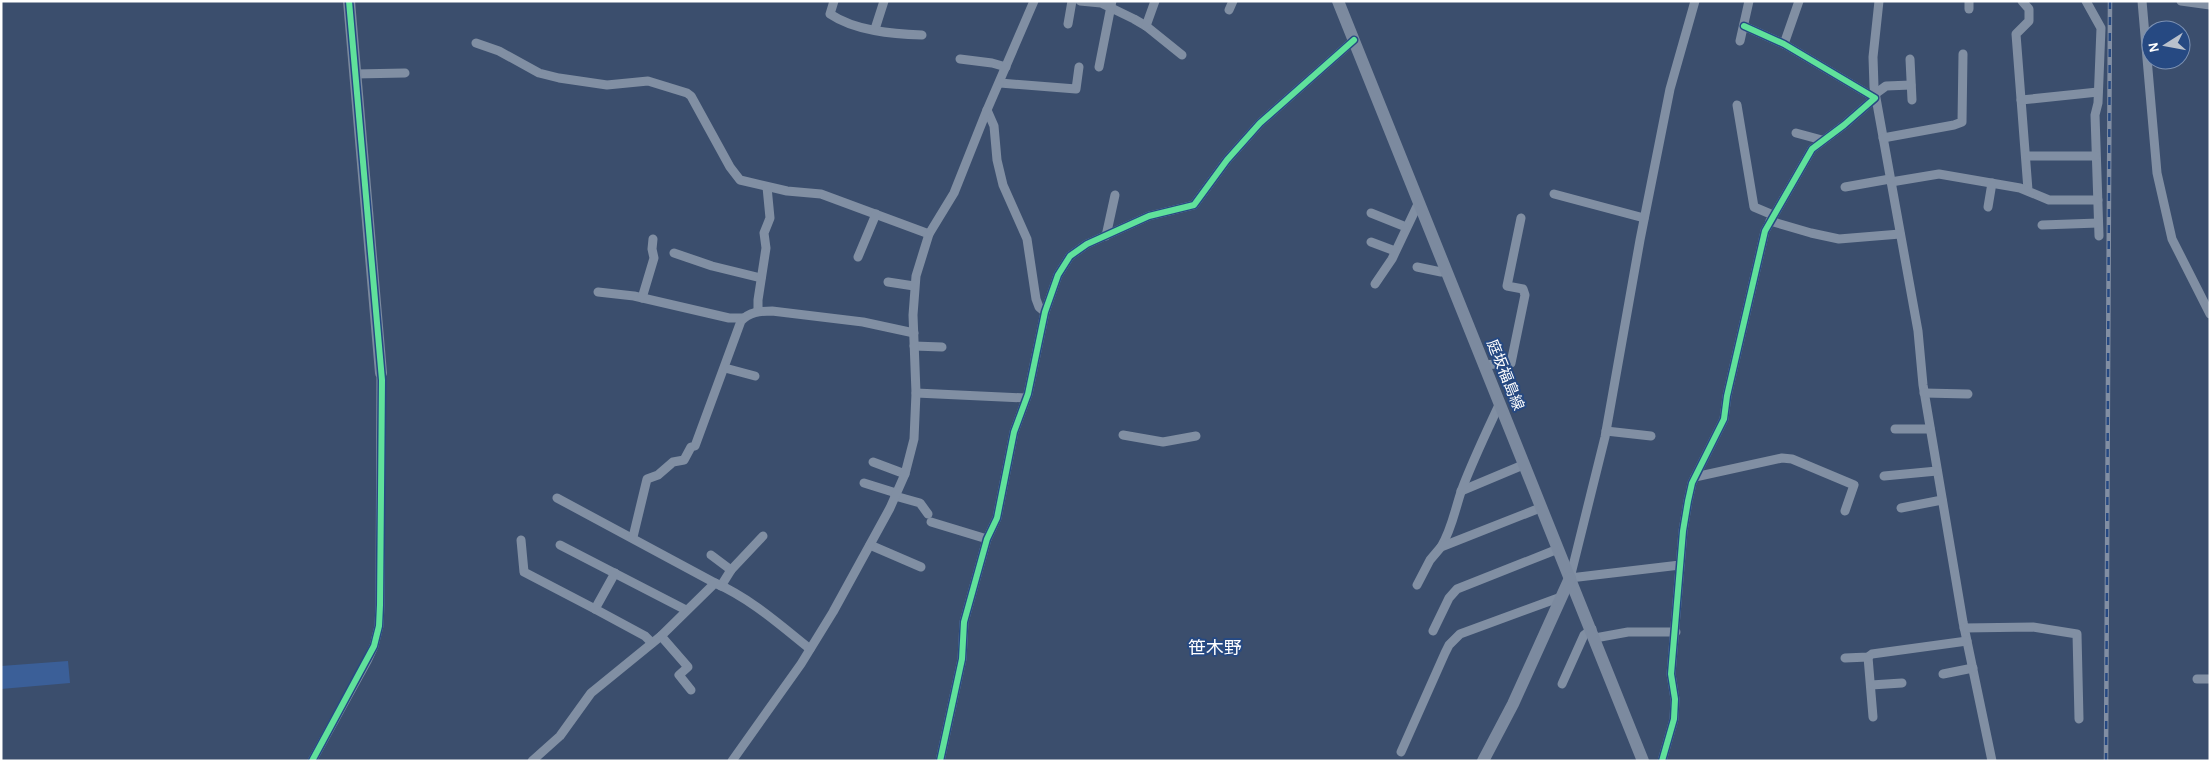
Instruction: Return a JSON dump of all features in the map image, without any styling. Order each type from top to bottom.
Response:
[{"type":"main road","points":[[349,1],[381,373]]},
{"type":"main road","name":"庭坂福島線","points":[[1341,3],[1483,365],[1540,508],[1593,633],[1643,761]]},
{"type":"main road","points":[[1483,761],[1513,704],[1570,578]]},
{"type":"street","points":[[834,1],[830,14],[843,23],[891,34],[922,35]]},
{"type":"street","points":[[875,29],[884,1]]},
{"type":"street","points":[[732,761],[810,649],[870,545],[905,474],[914,439],[916,393],[914,286],[929,234],[954,193],[1034,1]]},
{"type":"street","points":[[1068,24],[1072,1]]},
{"type":"street","points":[[1080,1],[1111,4],[1146,26],[1182,54]]},
{"type":"street","points":[[1146,26],[1155,1]]},
{"type":"street","points":[[1229,10],[1233,1]]},
{"type":"street","points":[[1680,565],[1570,578],[1606,431],[1644,218],[1670,90],[1695,1]]},
{"type":"street","points":[[1740,41],[1749,1]]},
{"type":"street","points":[[1784,44],[1799,1]]},
{"type":"street","points":[[1879,1],[1873,57],[1875,96],[1918,331],[1924,393],[1964,628],[1992,761]]},
{"type":"street","points":[[2022,1],[2029,10],[2029,21],[2016,34],[2028,190]]},
{"type":"street","points":[[2086,1],[2101,28],[2095,115],[2099,236]]},
{"type":"street","points":[[2142,1],[2157,173],[2172,239],[2210,314]]},
{"type":"street","points":[[2181,1],[2210,5]]},
{"type":"street","points":[[1099,67],[1111,4]]},
{"type":"street","points":[[1744,26],[1784,44],[1875,96]]},
{"type":"street","points":[[940,761],[962,659],[964,622],[987,539],[997,518],[1009,451],[1026,398],[1045,312],[1058,275],[1070,256],[1087,244],[1149,216],[1194,204],[1226,160],[1260,123],[1354,40]]},
{"type":"street","points":[[476,43],[499,50],[538,72],[560,78],[607,85],[648,81],[687,93],[736,176],[744,182],[766,187],[821,194],[929,234]]},
{"type":"street","points":[[1883,138],[1962,122],[1963,54]]},
{"type":"street","points":[[960,59],[992,62],[1006,67]]},
{"type":"street","points":[[1910,59],[1912,100]]},
{"type":"street","points":[[1000,83],[1076,89],[1079,67]]},
{"type":"street","points":[[355,74],[405,73]]},
{"type":"street","points":[[1662,761],[1674,719],[1675,699],[1671,674],[1683,531],[1692,483],[1724,418],[1751,284],[1762,242],[1772,218],[1805,158],[1822,140],[1844,125],[1886,86],[1911,85]]},
{"type":"street","points":[[2021,100],[2098,92]]},
{"type":"street","points":[[1738,105],[1754,207],[1772,218],[1811,233],[1840,239],[1900,234]]},
{"type":"street","points":[[987,110],[996,134],[997,160],[1003,185],[1028,239],[1036,298],[1039,307],[1045,312]]},
{"type":"street","points":[[1796,133],[1822,140]]},
{"type":"street","points":[[2026,156],[2095,156]]},
{"type":"street","points":[[1845,187],[1933,174],[2028,190],[2049,200],[2098,200]]},
{"type":"street","points":[[1988,207],[1992,183]]},
{"type":"street","points":[[758,311],[760,278],[766,248],[764,233],[770,218],[766,187]]},
{"type":"street","points":[[1554,194],[1644,218]]},
{"type":"street","points":[[1106,236],[1115,195]]},
{"type":"street","points":[[1375,284],[1392,259],[1419,202]]},
{"type":"street","points":[[1371,213],[1406,227]]},
{"type":"street","points":[[858,257],[876,214]]},
{"type":"street","points":[[1483,365],[1511,363],[1525,295],[1523,289],[1506,286],[1521,218]]},
{"type":"street","points":[[2042,225],[2098,223]]},
{"type":"street","points":[[642,298],[654,258],[652,249],[654,239]]},
{"type":"street","points":[[1371,242],[1395,251]]},
{"type":"street","points":[[674,253],[712,266],[760,278]]},
{"type":"street","points":[[1417,268],[1442,272],[1446,270]]},
{"type":"street","points":[[888,282],[914,286]]},
{"type":"street","points":[[598,292],[642,298],[729,318],[743,318],[758,311],[781,312],[863,322],[914,333]]},
{"type":"street","points":[[632,538],[646,479],[658,475],[673,462],[684,460],[691,447],[696,446],[743,318]]},
{"type":"street","points":[[914,346],[942,347]]},
{"type":"street","points":[[725,368],[755,376]]},
{"type":"street","points":[[312,761],[367,661],[374,646],[379,626],[382,530],[381,373]]},
{"type":"street","points":[[916,393],[1026,398]]},
{"type":"street","points":[[1924,393],[1968,394]]},
{"type":"street","points":[[1417,585],[1430,560],[1441,547],[1452,526],[1462,491],[1499,405]]},
{"type":"street","points":[[1895,429],[1930,429]]},
{"type":"street","points":[[1606,431],[1651,436]]},
{"type":"street","points":[[1123,435],[1163,442],[1196,436]]},
{"type":"street","points":[[1695,477],[1782,458],[1792,459],[1854,485],[1845,511]]},
{"type":"street","points":[[873,462],[905,474]]},
{"type":"street","points":[[1462,491],[1523,465]]},
{"type":"street","points":[[1884,476],[1938,471]]},
{"type":"street","points":[[864,483],[920,504],[930,518],[987,539]]},
{"type":"street","points":[[557,498],[718,584],[770,617],[810,649]]},
{"type":"street","points":[[1901,508],[1942,500]]},
{"type":"street","points":[[1441,547],[1540,508]]},
{"type":"street","points":[[532,761],[560,736],[591,694],[718,584],[763,536]]},
{"type":"street","points":[[521,540],[524,572],[645,636],[652,643]]},
{"type":"street","points":[[560,545],[686,610]]},
{"type":"street","points":[[870,545],[921,567]]},
{"type":"street","points":[[1433,631],[1449,598],[1457,589],[1558,549]]},
{"type":"street","points":[[711,555],[731,570]]},
{"type":"street","points":[[595,609],[615,573]]},
{"type":"street","points":[[1401,752],[1445,653],[1453,640],[1460,634],[1561,597]]},
{"type":"street","points":[[1964,628],[2033,627],[2077,634],[2078,719]]},
{"type":"street","points":[[1562,684],[1584,635],[1593,633],[1676,632]]},
{"type":"street","points":[[660,636],[688,667],[679,675],[691,690]]},
{"type":"street","points":[[1845,658],[1868,657],[1872,654],[1967,641]]},
{"type":"street","points":[[1868,657],[1873,716]]},
{"type":"street","points":[[1943,674],[1973,668]]},
{"type":"street","points":[[2197,679],[2210,679]]},
{"type":"street","points":[[1870,685],[1902,683]]},
{"type":"shaded area","points":[[68,661],[70,683],[1,689],[1,666]]},
{"type":"railway","points":[[2106,761],[2110,1]]},
{"type":"cycle path","points":[[312,761],[374,646],[379,626],[382,380],[349,1]]},
{"type":"cycle path","points":[[1662,761],[1674,719],[1675,699],[1671,674],[1683,531],[1688,501],[1692,483],[1724,419],[1727,396],[1765,231],[1812,149],[1875,98],[1784,44],[1744,26]]},
{"type":"cycle path","points":[[940,761],[962,659],[964,622],[987,539],[997,518],[1014,432],[1028,394],[1045,312],[1058,275],[1070,256],[1087,244],[1149,216],[1194,205],[1227,160],[1260,123],[1354,40]]},
{"type":"district","name":"笹木野","points":[[1215,649]]}]
